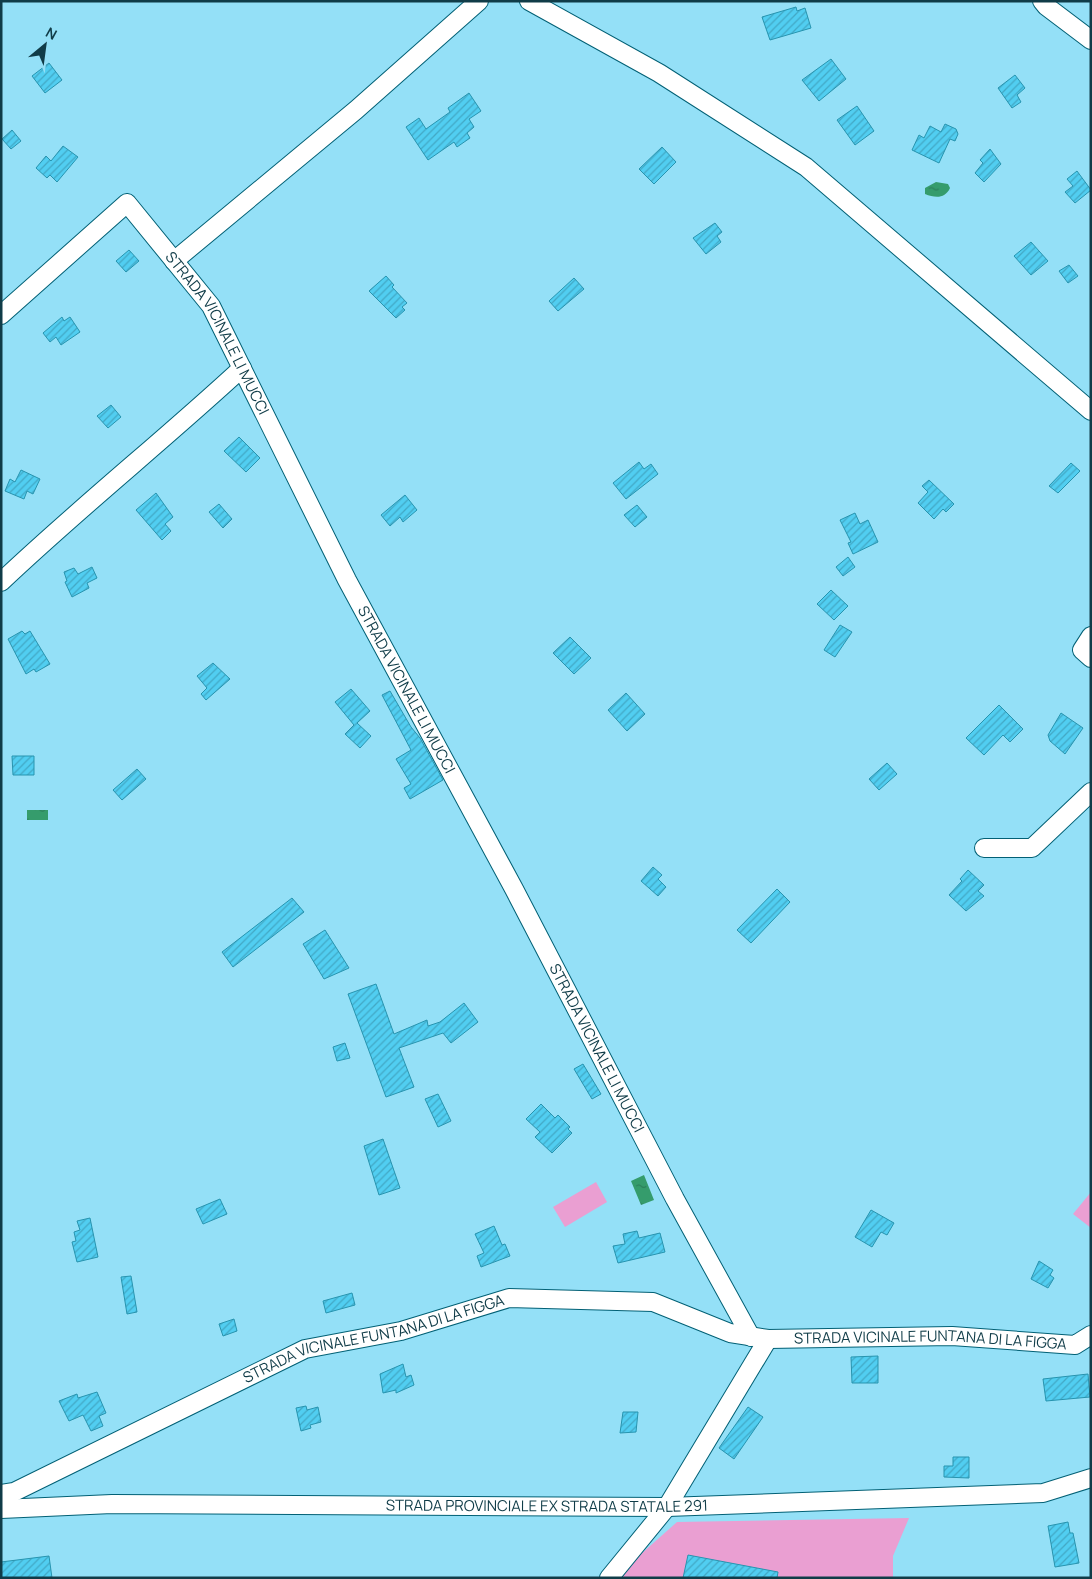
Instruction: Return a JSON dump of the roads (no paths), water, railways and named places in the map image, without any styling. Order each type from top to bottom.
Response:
[{"type":"street","points":[[174,261],[356,110],[479,1]]},
{"type":"street","points":[[529,1],[659,73],[806,167],[1091,411]]},
{"type":"street","points":[[1042,1],[1091,40]]},
{"type":"street","name":"STRADA VICINALE LI MUCCI","points":[[1,315],[127,203],[211,306],[347,580],[514,889],[675,1199],[759,1338]]},
{"type":"street","points":[[1,582],[39,546],[174,431],[242,368]]},
{"type":"street","points":[[1091,636],[1082,650],[1091,658]]},
{"type":"street","points":[[984,848],[1032,848],[1091,792]]},
{"type":"street","name":"STRADA VICINALE FUNTANA DI LA FIGGA","points":[[1,1494],[14,1492],[305,1348],[401,1331],[509,1298],[653,1302],[730,1333],[759,1338],[952,1336],[1075,1345],[1091,1335]]},
{"type":"street","points":[[609,1578],[667,1508],[759,1338]]},
{"type":"street","name":"STRADA PROVINCIALE EX STRADA STATALE 291","points":[[1,1509],[112,1504],[667,1508],[1043,1492],[1091,1478]]},
{"type":"water","points":[[936,182],[948,184],[950,188],[948,192],[939,197],[925,194],[925,188]]},
{"type":"water","points":[[27,810],[48,810],[48,820],[27,820]]},
{"type":"water","points":[[644,1175],[654,1200],[641,1205],[631,1181]]}]
